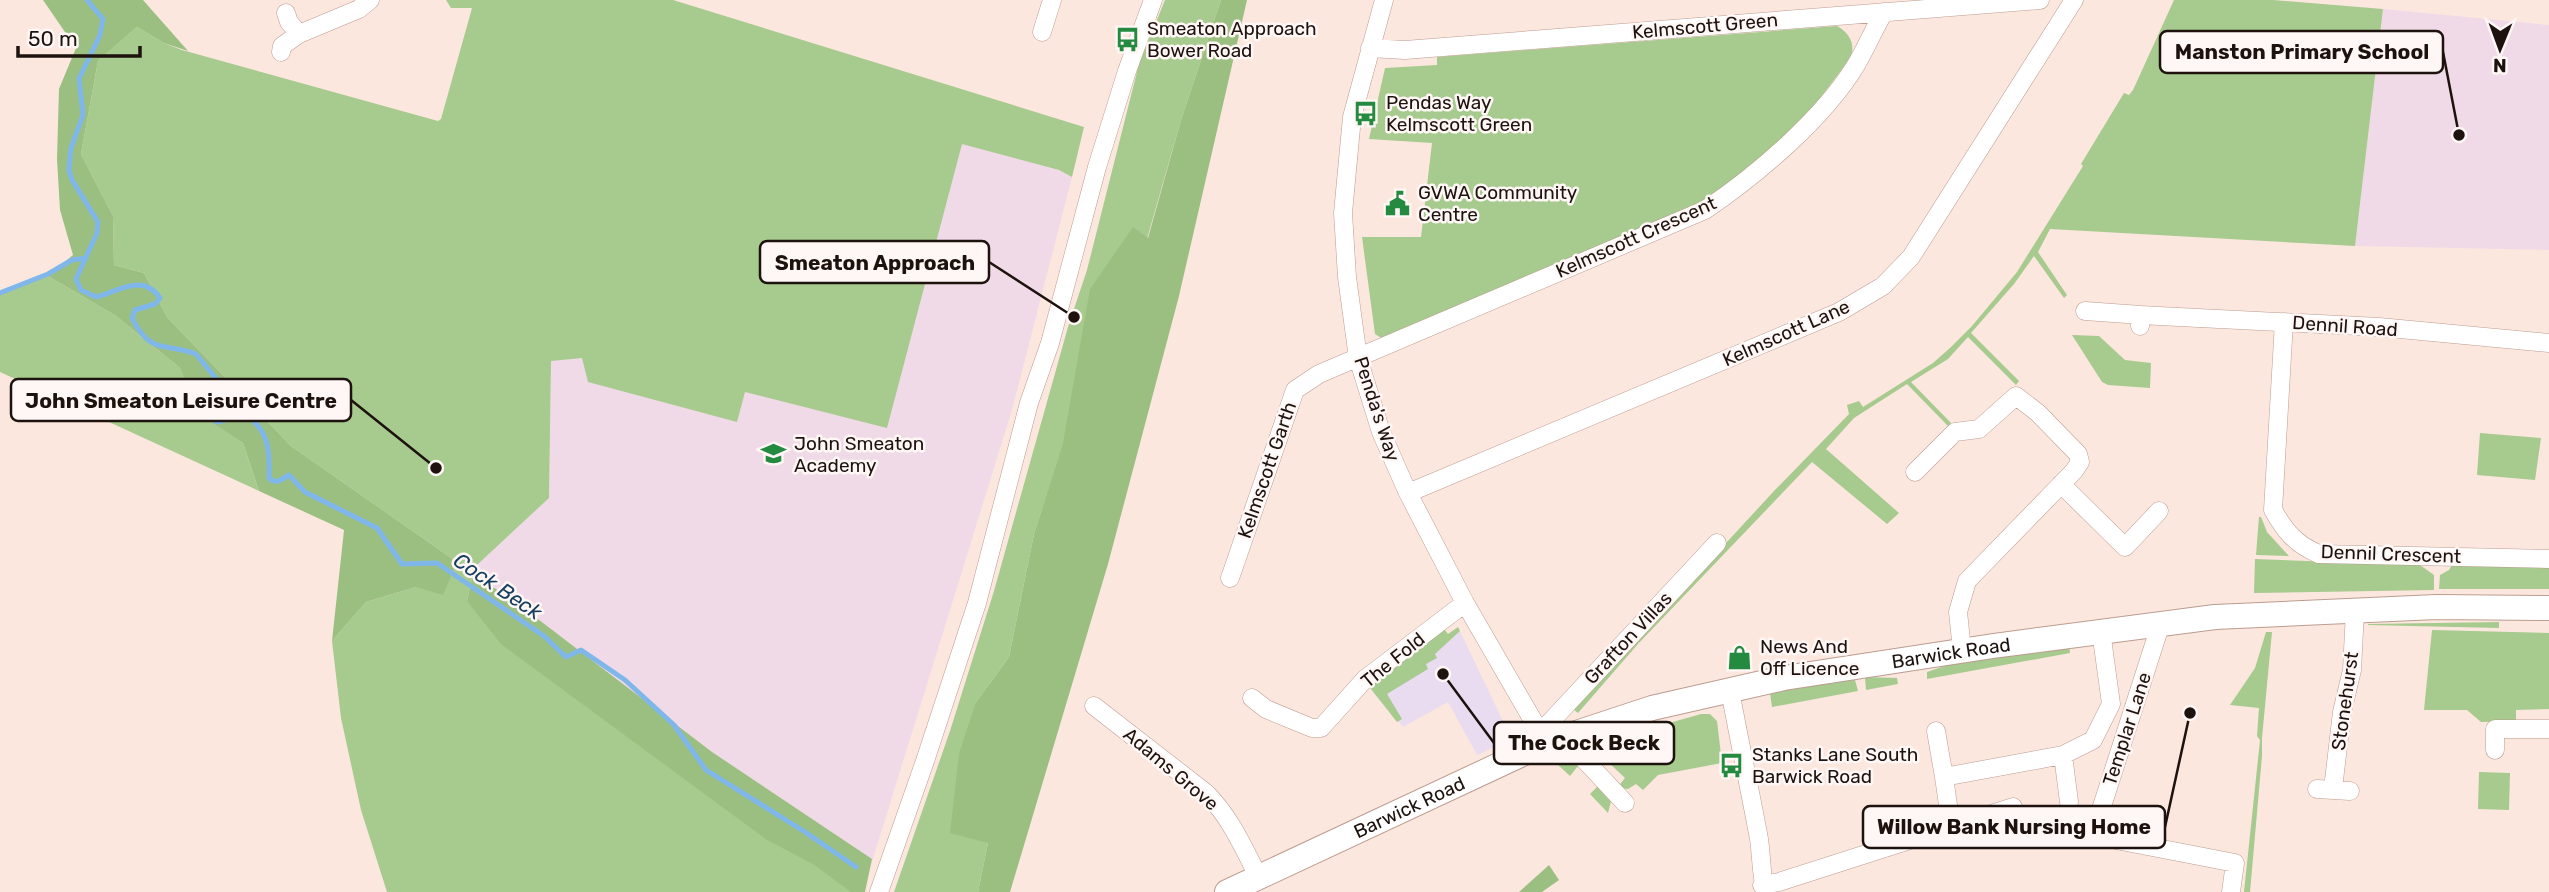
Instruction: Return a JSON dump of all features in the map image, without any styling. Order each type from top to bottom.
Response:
[{"type":"street","points":[[281,52],[282,46],[299,34],[359,9],[370,0]]},
{"type":"street","points":[[1042,32],[1052,0]]},
{"type":"street","points":[[879,892],[977,603],[1029,403],[1050,343],[1097,167],[1153,0]]},
{"type":"street","name":"Penda's Way","points":[[1384,0],[1352,117],[1343,213],[1347,277],[1359,358],[1381,432],[1408,493],[1465,603],[1549,738],[1625,802]]},
{"type":"street","name":"Kelmscott Green","points":[[1370,47],[1405,50],[2040,0]]},
{"type":"street","name":"Kelmscott Lane","points":[[1408,493],[1839,312],[1883,286],[1911,257],[2067,3]]},
{"type":"street","name":"Kelmscott Crescent","points":[[1359,358],[1705,210],[1739,187],[1818,115],[1855,66],[1884,12]]},
{"type":"street","points":[[286,13],[289,22],[299,34]]},
{"type":"street","name":"Dennil Road","points":[[2085,311],[2141,321],[2284,322],[2379,327],[2549,342]]},
{"type":"street","name":"Dennil Crescent","points":[[2284,322],[2273,510],[2284,530],[2303,548],[2319,554],[2549,559]]},
{"type":"street","name":"Kelmscott Garth","points":[[1230,578],[1295,390],[1319,374],[1359,358]]},
{"type":"street","points":[[1915,472],[1955,432],[1979,429],[2016,396],[2038,413],[2078,454],[2080,462],[2061,484],[1966,581],[1958,612],[1962,650]]},
{"type":"street","points":[[2061,484],[2125,547],[2159,511]]},
{"type":"street","name":"Grafton Villas","points":[[1549,738],[1717,543]]},
{"type":"street","name":"The Fold","points":[[1252,698],[1266,709],[1312,728],[1321,728],[1366,680],[1465,603]]},
{"type":"street","name":"Barwick Road","points":[[1227,892],[1549,738],[1653,708],[1784,678],[1962,650],[2215,617],[2436,607],[2549,608]]},
{"type":"street","name":"Stonehurst","points":[[2333,790],[2342,712],[2353,670],[2355,611]]},
{"type":"street","name":"Templar Lane","points":[[2161,623],[2095,828],[2111,839],[2235,863],[2231,892]]},
{"type":"street","points":[[1944,777],[2063,755],[2093,740],[2111,704],[2101,631]]},
{"type":"street","points":[[1730,690],[1763,867],[1762,890],[2013,807]]},
{"type":"street","name":"Adams Grove","points":[[1081,693],[1091,710],[1206,793],[1232,824],[1259,878]]},
{"type":"street","points":[[2495,750],[2495,729],[2549,729]]},
{"type":"street","points":[[1936,731],[1948,805]]},
{"type":"street","points":[[2063,755],[2069,802]]},
{"type":"shaded area","points":[[2383,9],[2549,25],[2549,250],[2355,246]]},
{"type":"shaded area","name":"John Smeaton Academy","points":[[872,118],[1059,170],[1072,177],[1012,410],[867,878],[467,569],[549,498],[551,361],[698,122]]},
{"type":"shaded area","points":[[1460,631],[1510,736],[1507,741],[1477,755],[1448,702],[1403,727],[1372,691]]},
{"type":"green space","points":[[43,0],[143,0],[188,51],[164,43],[137,27],[98,61],[81,154],[113,216],[114,265],[144,273],[167,317],[291,446],[457,562],[443,595],[416,587],[366,602],[332,641],[344,530],[259,491],[243,443],[199,414],[180,368],[116,316],[48,276],[73,255],[60,210],[57,159],[59,89],[76,48]]},
{"type":"green space","points":[[446,0],[673,0],[1084,127],[1072,177],[1059,170],[962,144],[887,428],[745,392],[737,422],[588,382],[582,358],[551,361],[549,498],[478,564],[468,569],[473,573],[467,601],[865,892],[387,892],[361,810],[341,718],[332,641],[366,602],[416,587],[457,562],[291,446],[167,317],[144,273],[114,265],[113,216],[81,154],[98,61],[137,27],[182,50],[438,121],[441,119],[472,8],[451,8]]},
{"type":"green space","points":[[1165,0],[1221,0],[1181,120],[1147,239],[1133,228],[1034,534],[1009,657],[976,702],[988,843],[978,892],[894,892],[950,731],[994,591],[1068,327],[1087,270],[1139,64]]},
{"type":"green space","points":[[1221,0],[1247,0],[1179,296],[1108,564],[1010,892],[978,892],[988,843],[950,833],[959,754],[976,702],[1009,657],[1034,534],[1063,443],[1090,289],[1133,227],[1148,238],[1181,120]]},
{"type":"green space","points":[[2174,0],[2273,0],[2383,9],[2355,246],[2050,229],[2038,252],[2067,295],[2064,298],[2034,256],[2014,284],[1971,333],[2019,381],[2016,385],[1968,337],[1948,359],[1911,382],[1951,423],[1948,426],[1907,384],[1854,418],[1826,449],[1899,513],[1887,524],[1812,462],[1638,644],[1578,713],[1573,709],[1774,491],[1849,414],[1847,405],[1859,401],[1863,407],[1933,363],[1972,326],[2017,272],[2083,166],[2081,164],[2124,93],[2129,95],[2133,90]]},
{"type":"green space","points":[[1837,26],[1851,40],[1849,60],[1811,110],[1736,182],[1697,206],[1383,339],[1375,334],[1362,237],[1421,237],[1432,143],[1369,139],[1385,68],[1437,65],[1437,57]]},
{"type":"green space","points":[[48,276],[116,316],[180,368],[200,414],[243,443],[259,491],[0,372],[0,295]]},
{"type":"green space","points":[[2072,335],[2099,336],[2125,360],[2151,363],[2150,388],[2108,385],[2102,382]]},
{"type":"green space","points":[[2480,433],[2541,438],[2535,480],[2477,475]]},
{"type":"green space","points":[[2259,517],[2267,532],[2289,556],[2256,555]]},
{"type":"green space","points":[[2255,559],[2420,565],[2434,575],[2434,590],[2254,593]]},
{"type":"green space","points":[[2455,560],[2541,563],[2541,568],[2549,568],[2549,589],[2439,589],[2440,575],[2449,570]]},
{"type":"green space","points":[[473,573],[530,613],[712,752],[872,859],[865,892],[851,892],[813,864],[767,840],[501,644],[467,601]]},
{"type":"green space","points":[[1452,620],[1454,623],[1445,630],[1448,634],[1458,627],[1460,631],[1435,654],[1437,658],[1426,664],[1428,669],[1387,694],[1402,719],[1397,722],[1367,684]]},
{"type":"green space","points":[[2499,622],[2499,628],[2368,625],[2368,624]]},
{"type":"green space","points":[[2432,630],[2549,633],[2549,709],[2516,710],[2516,721],[2481,722],[2467,710],[2424,710]]},
{"type":"green space","points":[[2266,632],[2272,632],[2262,756],[2250,892],[2244,892],[2260,740],[2257,736],[2259,708],[2230,705],[2255,668]]},
{"type":"green space","points":[[2069,644],[2070,653],[1927,679],[1927,672],[1965,659]]},
{"type":"green space","points":[[1865,677],[1897,678],[1898,684],[1866,690]]},
{"type":"green space","points":[[1855,680],[1858,691],[1772,707],[1770,693],[1809,684]]},
{"type":"green space","points":[[1701,714],[1710,714],[1717,721],[1722,763],[1658,775],[1643,790],[1636,784],[1628,789],[1617,788],[1625,778],[1605,759],[1598,768],[1592,760],[1595,744]]},
{"type":"green space","points":[[1565,756],[1578,766],[1570,776],[1557,764]]},
{"type":"green space","points":[[2479,772],[2510,773],[2509,810],[2478,809]]},
{"type":"green space","points":[[1598,786],[1611,801],[1608,813],[1590,794]]},
{"type":"green space","points":[[1549,865],[1559,880],[1542,892],[1519,892]]},
{"type":"waterway","name":"Cock Beck","points":[[87,0],[103,19],[100,35],[79,79],[83,115],[71,148],[69,170],[72,180],[98,222],[97,233],[76,279],[81,290],[96,297],[138,285],[153,291],[160,298],[155,304],[135,310],[132,318],[139,330],[152,343],[196,354],[218,381],[206,400],[210,418],[217,422],[246,415],[254,421],[267,442],[269,478],[279,481],[289,475],[305,492],[377,528],[402,564],[437,563],[544,636],[566,657],[581,650],[625,680],[674,725],[706,770],[856,867]]},
{"type":"waterway","points":[[0,293],[48,274],[72,260],[86,258]]},
{"type":"place","name":"Smeaton Approach Bower Road","points":[[1127,39]]},
{"type":"place","name":"Pendas Way Kelmscott Green","points":[[1366,113]]},
{"type":"place","name":"Manston Primary School","points":[[2459,135]]},
{"type":"place","name":"GVWA Community Centre","points":[[1398,203]]},
{"type":"place","name":"Smeaton Approach","points":[[1074,317]]},
{"type":"place","name":"John Smeaton Academy","points":[[774,454]]},
{"type":"place","name":"John Smeaton Leisure Centre","points":[[436,468]]},
{"type":"place","name":"News And Off Licence","points":[[1740,657]]},
{"type":"place","name":"The Cock Beck","points":[[1443,674]]},
{"type":"place","name":"Willow Bank Nursing Home","points":[[2190,713]]},
{"type":"place","name":"Stanks Lane South Barwick Road","points":[[1732,765]]}]
